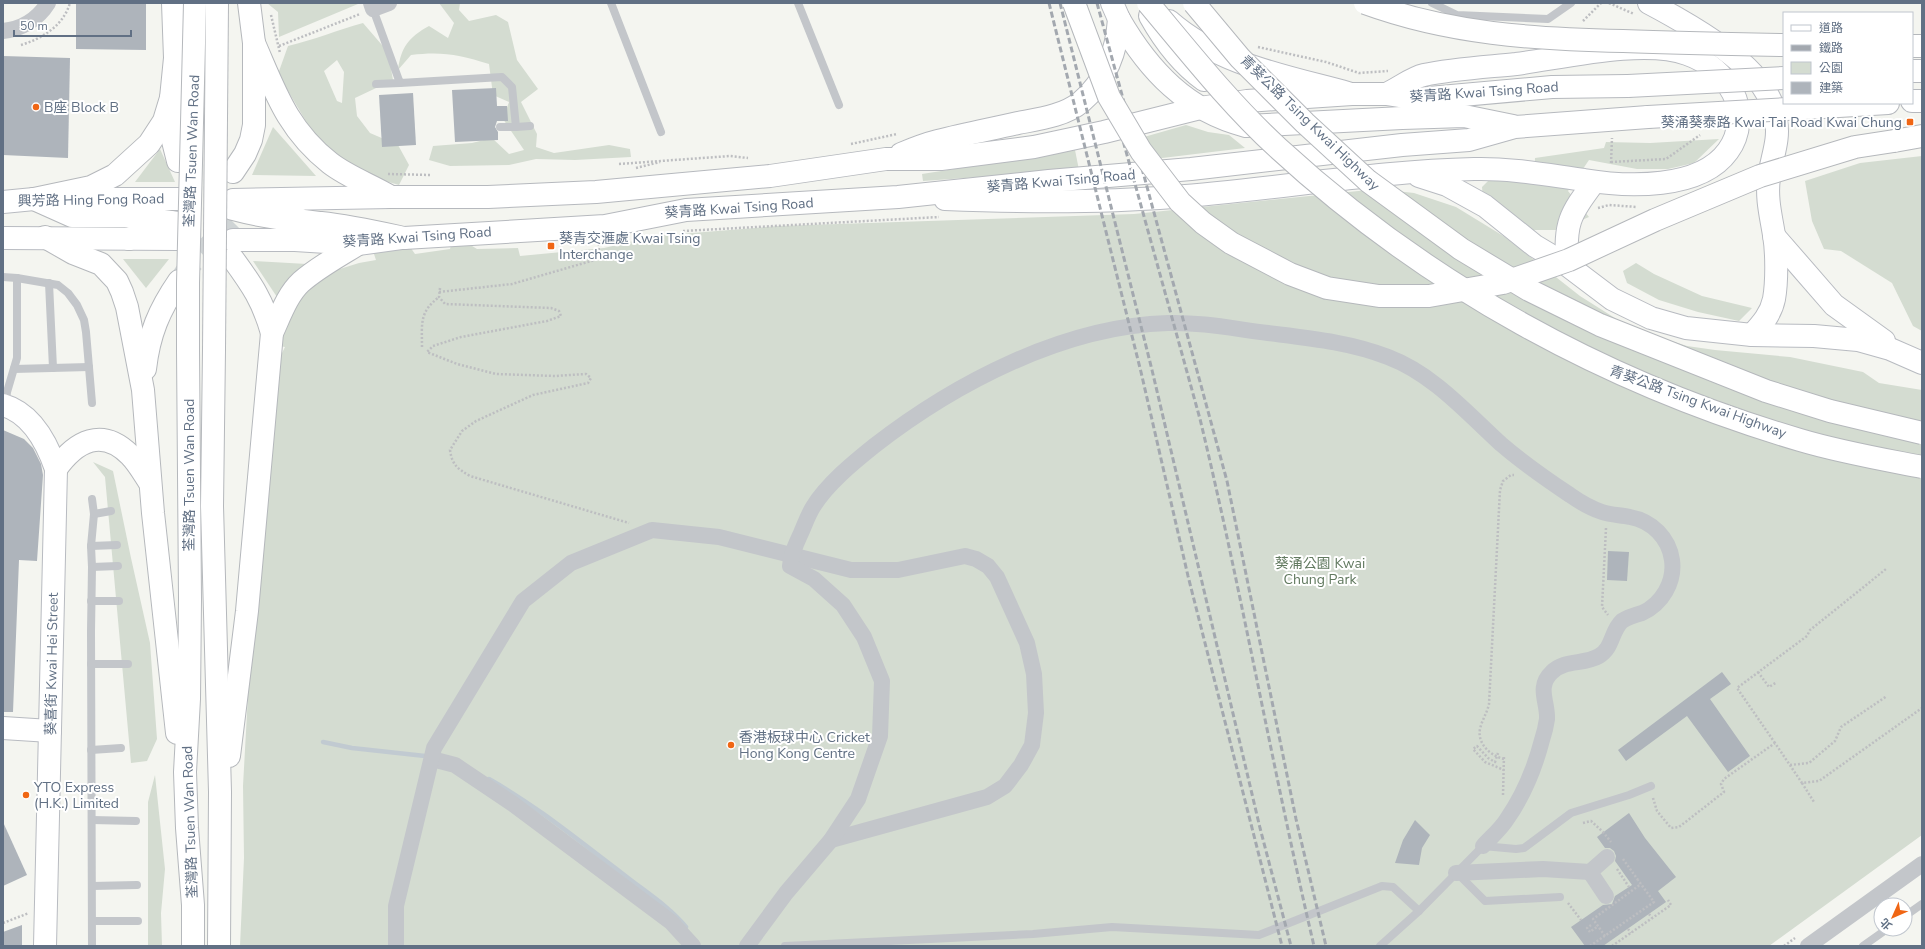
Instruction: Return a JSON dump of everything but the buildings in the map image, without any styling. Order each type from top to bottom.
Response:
[{"type":"main road","name":"荃灣路 Tsuen Wan Road","points":[[193,946],[193,905],[187,828],[185,772],[189,700],[190,599],[188,283],[195,3]]},
{"type":"main road","name":"荃灣路 Tsuen Wan Road","points":[[217,3],[212,506],[220,792],[220,946]]},
{"type":"main road","points":[[1074,3],[1109,97],[1141,151],[1180,202],[1204,223],[1231,243],[1290,274],[1327,288],[1379,296],[1429,296],[1503,283],[1569,260],[1655,220],[1760,176],[1855,147],[1922,136]]},
{"type":"main road","points":[[1143,3],[1172,51],[1191,70],[1213,86],[1247,101]]},
{"type":"main road","points":[[1150,3],[1180,31],[1223,55],[1256,68],[1352,94]]},
{"type":"main road","name":"青葵公路 Tsing Kwai Highway","points":[[1150,3],[1215,84],[1277,147],[1346,207],[1391,242],[1494,309],[1603,367],[1652,388],[1746,423],[1801,440],[1856,454],[1922,467]]},
{"type":"main road","name":"青葵公路 Tsing Kwai Highway","points":[[1194,3],[1240,58],[1368,181],[1461,249],[1529,290],[1600,325],[1766,390],[1830,411],[1922,432]]},
{"type":"main road","points":[[1365,3],[1444,25],[1484,33],[1548,39],[1783,45]]},
{"type":"main road","points":[[1649,3],[1689,25],[1750,71],[1766,92],[1776,121],[1776,140],[1768,191],[1770,216],[1774,236],[1774,297],[1766,318],[1752,335]]},
{"type":"main road","points":[[173,4],[175,58],[171,98],[172,137],[178,161]]},
{"type":"main road","points":[[233,172],[245,154],[251,140],[254,126],[254,43],[256,6]]},
{"type":"main road","points":[[1116,11],[1140,51],[1153,67],[1177,91],[1200,108],[1224,120],[1246,126],[1464,116],[1515,127]]},
{"type":"main road","points":[[886,159],[936,141],[1042,119],[1070,109],[1081,102],[1095,88],[1109,66],[1118,42],[1116,11]]},
{"type":"main road","points":[[254,43],[287,117],[308,143],[330,163],[391,197]]},
{"type":"main road","points":[[898,197],[1047,202],[1172,198],[1406,173],[1474,169],[1525,171],[1594,182],[1626,184],[1681,181],[1703,172],[1722,159],[1733,145],[1739,122],[1735,96],[1725,79],[1714,69],[1685,53],[1663,50],[1623,49],[1422,76],[1386,94]]},
{"type":"main road","name":"葵青路 Kwai Tsing Road","points":[[236,224],[299,200],[391,197],[488,197],[596,192],[770,176],[886,159],[941,159],[1034,147],[1082,138],[1200,108],[1247,101],[1352,94],[1386,94],[1418,99],[1552,87],[1628,86],[1783,78]]},
{"type":"main road","name":"興芳路 Hing Fong Road","points":[[3,202],[34,199],[90,187],[115,175],[149,144],[164,121],[171,98]]},
{"type":"main road","name":"葵青路 Kwai Tsing Road","points":[[236,224],[295,240],[358,244],[404,238],[605,226],[686,210],[898,197],[1049,181],[1191,169],[1402,145],[1469,140],[1515,127],[1648,117],[1872,104]]},
{"type":"main road","points":[[1406,173],[1447,185],[1485,206],[1535,246],[1568,265],[1612,299],[1651,318],[1686,328],[1752,335],[1814,336],[1858,340],[1912,358]]},
{"type":"main road","points":[[1568,265],[1566,241],[1570,217],[1594,182]]},
{"type":"main road","points":[[3,238],[45,237],[129,239],[177,220],[122,216],[72,216],[34,199]]},
{"type":"main road","points":[[272,333],[265,309],[253,286],[236,224],[361,229],[404,238]]},
{"type":"main road","points":[[1774,236],[1824,294],[1842,312],[1912,358]]},
{"type":"main road","points":[[45,237],[73,253],[101,264],[117,281],[126,307],[143,390],[150,483],[173,700],[179,744],[185,772]]},
{"type":"main road","points":[[220,792],[229,758],[238,694],[272,333],[283,307],[300,283],[325,264],[358,244]]},
{"type":"main road","points":[[143,390],[150,336],[159,315],[179,281]]},
{"type":"main road","points":[[1814,336],[1823,327],[1825,320],[1824,294]]},
{"type":"main road","name":"葵喜街 Kwai Hei Street","points":[[4,405],[21,414],[40,433],[50,451],[56,469],[47,946]]},
{"type":"main road","points":[[56,469],[65,456],[90,440],[110,440],[131,456],[150,483]]},
{"type":"main road","points":[[3,728],[50,731]]},
{"type":"street","points":[[3,31],[25,25],[41,14],[48,3]]},
{"type":"street","points":[[372,6],[389,3]]},
{"type":"street","points":[[747,946],[786,893],[831,840],[858,800],[880,736],[882,681],[864,637],[843,605],[814,579],[790,566],[791,555],[811,510],[818,500],[855,462],[903,424],[929,407],[988,374],[1044,350],[1123,328],[1158,324],[1198,324],[1317,339],[1353,346],[1389,357],[1420,373],[1444,390],[1505,447],[1538,474],[1585,505],[1609,514],[1638,519],[1653,527],[1665,540],[1673,564],[1671,580],[1660,599],[1647,610],[1627,618],[1618,625],[1610,646],[1600,655],[1591,660],[1563,665],[1553,671],[1546,680],[1543,692],[1547,720],[1534,765],[1506,821],[1483,846]]},
{"type":"street","points":[[396,946],[396,906],[434,748],[523,601],[571,562],[652,530],[719,537],[844,569],[903,569],[959,556],[980,560],[995,573],[1027,643],[1034,674],[1036,718],[1032,745],[1021,765],[1001,789],[982,799],[831,840]]},
{"type":"street","points":[[432,759],[455,764],[513,804],[671,922],[692,946]]},
{"type":"street","points":[[1456,872],[1543,869],[1590,872],[1610,861]]},
{"type":"street","points":[[1808,946],[1922,864]]},
{"type":"street","points":[[1590,872],[1606,896]]},
{"type":"lane","points":[[611,3],[661,132]]},
{"type":"lane","points":[[798,3],[839,105]]},
{"type":"lane","points":[[1432,3],[1457,15],[1548,18],[1571,3]]},
{"type":"lane","points":[[372,6],[400,82]]},
{"type":"lane","points":[[376,84],[502,77],[512,87],[516,127]]},
{"type":"lane","points":[[500,127],[530,126]]},
{"type":"lane","points":[[3,277],[58,284],[68,292],[84,320],[92,403]]},
{"type":"lane","points":[[4,405],[17,358],[17,278]]},
{"type":"lane","points":[[49,283],[53,368]]},
{"type":"lane","points":[[14,369],[89,368]]},
{"type":"lane","points":[[92,499],[94,514],[91,546],[92,946]]},
{"type":"lane","points":[[94,514],[111,510]]},
{"type":"lane","points":[[91,546],[117,545]]},
{"type":"lane","points":[[92,568],[118,566]]},
{"type":"lane","points":[[91,602],[119,601]]},
{"type":"lane","points":[[91,664],[128,664]]},
{"type":"lane","points":[[91,750],[121,748]]},
{"type":"lane","points":[[1380,946],[1418,911],[1483,846],[1516,850],[1524,848],[1571,813],[1629,795],[1651,786]]},
{"type":"lane","points":[[92,820],[136,821]]},
{"type":"lane","points":[[1456,872],[1485,901],[1563,898]]},
{"type":"lane","points":[[92,886],[137,885]]},
{"type":"lane","points":[[785,946],[1033,934],[1112,927],[1259,935],[1382,886],[1393,887],[1418,911]]},
{"type":"lane","points":[[1913,910],[1922,904]]},
{"type":"lane","points":[[92,921],[138,921]]},
{"type":"lane","points":[[1863,946],[1876,937]]},
{"type":"path","points":[[256,6],[278,46],[372,6]]},
{"type":"path","points":[[1254,46],[1326,62],[1359,73],[1391,71]]},
{"type":"path","points":[[845,145],[898,134]]},
{"type":"path","points":[[1612,139],[1611,162],[1666,159],[1700,135]]},
{"type":"path","points":[[619,164],[730,156],[753,159]]},
{"type":"path","points":[[392,173],[431,175]]},
{"type":"path","points":[[440,292],[512,284],[598,259]]},
{"type":"path","points":[[422,347],[422,316],[430,304],[439,298],[440,288]]},
{"type":"path","points":[[439,298],[445,304],[551,308],[560,311],[561,316],[522,326],[461,336],[433,346],[427,352],[456,364],[496,374],[555,376],[586,374],[591,378],[588,383],[533,395],[476,421],[462,431],[450,450],[452,460],[458,469],[470,476],[613,518]]},
{"type":"path","points":[[1504,759],[1497,758],[1487,751],[1483,745],[1480,729],[1489,704],[1500,490],[1503,481],[1511,475],[1517,476]]},
{"type":"path","points":[[1609,514],[1606,528],[1602,607],[1618,625]]},
{"type":"path","points":[[1814,802],[1737,688],[1807,636],[1810,630],[1886,569]]},
{"type":"path","points":[[1758,672],[1769,688],[1777,682]]},
{"type":"path","points":[[1790,765],[1809,763],[1835,741],[1841,728],[1887,696]]},
{"type":"path","points":[[1802,783],[1819,781],[1922,708]]},
{"type":"path","points":[[1651,786],[1656,811],[1671,828],[1679,828],[1724,792],[1721,784],[1724,779],[1775,743]]},
{"type":"path","points":[[1498,753],[1495,762],[1488,758],[1477,746],[1473,749],[1485,762],[1504,769],[1504,755]]},
{"type":"path","points":[[1610,861],[1629,887]]},
{"type":"path","points":[[1590,946],[1654,902],[1638,880]]},
{"type":"path","points":[[1605,936],[1593,919],[1641,884]]},
{"type":"path","points":[[1563,898],[1581,920]]},
{"type":"path","points":[[1612,946],[1671,905],[1668,900]]},
{"type":"path","points":[[3,923],[34,911]]},
{"type":"path","points":[[1649,914],[1652,918]]},
{"type":"path","points":[[1591,925],[1587,928],[1590,932],[1598,926]]},
{"type":"path","points":[[1628,929],[1631,933]]},
{"type":"green space","points":[[267,3],[358,4],[279,37],[278,12]]},
{"type":"green space","points":[[439,3],[460,3],[459,10],[469,21],[496,15],[508,22],[517,60],[538,89],[521,102],[537,134],[536,147],[554,153],[609,145],[630,149],[631,157],[575,160],[536,159],[509,165],[450,166],[429,160],[433,146],[472,143],[492,138],[509,154],[524,150],[503,119],[509,102],[493,95],[489,64],[469,58],[432,53],[411,55],[398,70],[401,55],[407,44],[422,30],[429,26],[448,38],[454,23]]},
{"type":"green space","points":[[363,23],[388,52],[393,80],[355,98],[357,116],[370,133],[398,145],[409,165],[399,185],[375,178],[333,159],[311,139],[307,123],[278,74],[288,46]],"holes":[[[337,60],[344,72],[342,103],[337,101],[324,71]]]},
{"type":"green space","points":[[1186,125],[1208,132],[1229,135],[1245,148],[1154,159],[1137,139]]},
{"type":"green space","points":[[273,127],[316,176],[252,175]]},
{"type":"green space","points":[[1719,139],[1694,163],[1668,169],[1637,169],[1589,160],[1568,191],[1589,217],[1558,230],[1514,230],[1484,212],[1482,187],[1493,176],[1534,182],[1535,158],[1604,148],[1606,142],[1650,143]]},
{"type":"green space","points":[[160,149],[175,182],[135,182]]},
{"type":"green space","points":[[1075,150],[1079,170],[923,181],[922,174]]},
{"type":"green space","points":[[1922,156],[1922,331],[1913,326],[1892,283],[1841,251],[1824,249],[1812,221],[1805,181],[1860,163]]},
{"type":"green space","name":"葵涌公園 Kwai Chung Park","points":[[1378,189],[1414,193],[1456,207],[1505,237],[1580,296],[1618,320],[1650,334],[1687,346],[1790,357],[1863,372],[1879,383],[1922,390],[1922,835],[1769,946],[240,946],[244,858],[243,786],[248,695],[279,359],[285,347],[279,346],[295,302],[327,273],[359,263],[376,260],[372,248],[403,237],[415,254],[450,249],[454,235],[477,249],[518,248],[520,256],[604,248],[655,236],[778,226],[1134,214]]},
{"type":"green space","points":[[123,259],[169,259],[146,288]]},
{"type":"green space","points":[[253,261],[307,264],[277,297]]},
{"type":"green space","points":[[1636,263],[1654,274],[1702,296],[1752,308],[1739,321],[1698,312],[1659,300],[1627,283],[1623,271]]},
{"type":"green space","points":[[93,462],[113,471],[150,643],[157,739],[147,761],[131,763],[105,477]]},
{"type":"green space","points":[[155,775],[165,869],[161,913],[162,946],[148,946],[148,802]]},
{"type":"waterway","points":[[323,742],[352,748],[425,756]]},
{"type":"waterway","points":[[489,779],[507,789],[541,812],[664,905],[686,927]]},
{"type":"tunnel","points":[[181,279],[192,263],[233,222]]},
{"type":"railway","points":[[1049,3],[1141,372],[1188,576],[1282,946]]},
{"type":"railway","points":[[1060,3],[1152,370],[1260,828],[1291,946]]},
{"type":"railway","points":[[1085,3],[1200,419],[1230,550],[1314,946]]},
{"type":"railway","points":[[1097,3],[1227,481],[1296,819],[1326,946]]},
{"type":"place","name":"B座 Block B","points":[[36,107]]},
{"type":"place","name":"葵涌葵泰路 Kwai Tai Road Kwai Chung","points":[[1910,122]]},
{"type":"place","name":"葵青交滙處 Kwai Tsing Interchange","points":[[551,246]]},
{"type":"place","name":"香港板球中心 Cricket Hong Kong Centre","points":[[731,745]]},
{"type":"place","name":"YTO Express (H.K.) Limited","points":[[26,795]]}]
